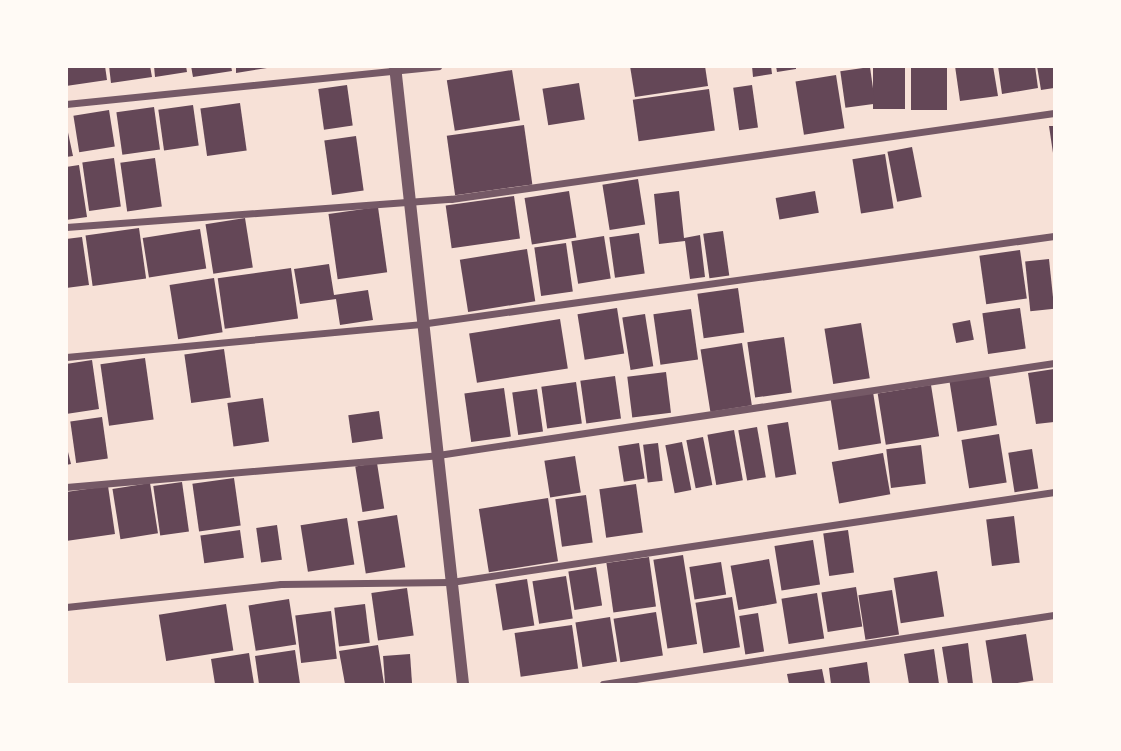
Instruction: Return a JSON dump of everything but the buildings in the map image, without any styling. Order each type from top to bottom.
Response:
[{"type":"street","points":[[66,104],[438,66]]},
{"type":"street","points":[[396,69],[420,324],[438,455],[463,684]]},
{"type":"street","points":[[66,228],[450,199],[1055,113]]},
{"type":"street","points":[[66,357],[420,324],[1055,236]]},
{"type":"street","points":[[66,487],[438,455],[1055,363]]},
{"type":"street","points":[[66,607],[281,584],[451,582],[1055,492]]},
{"type":"street","points":[[603,684],[1055,615]]}]
